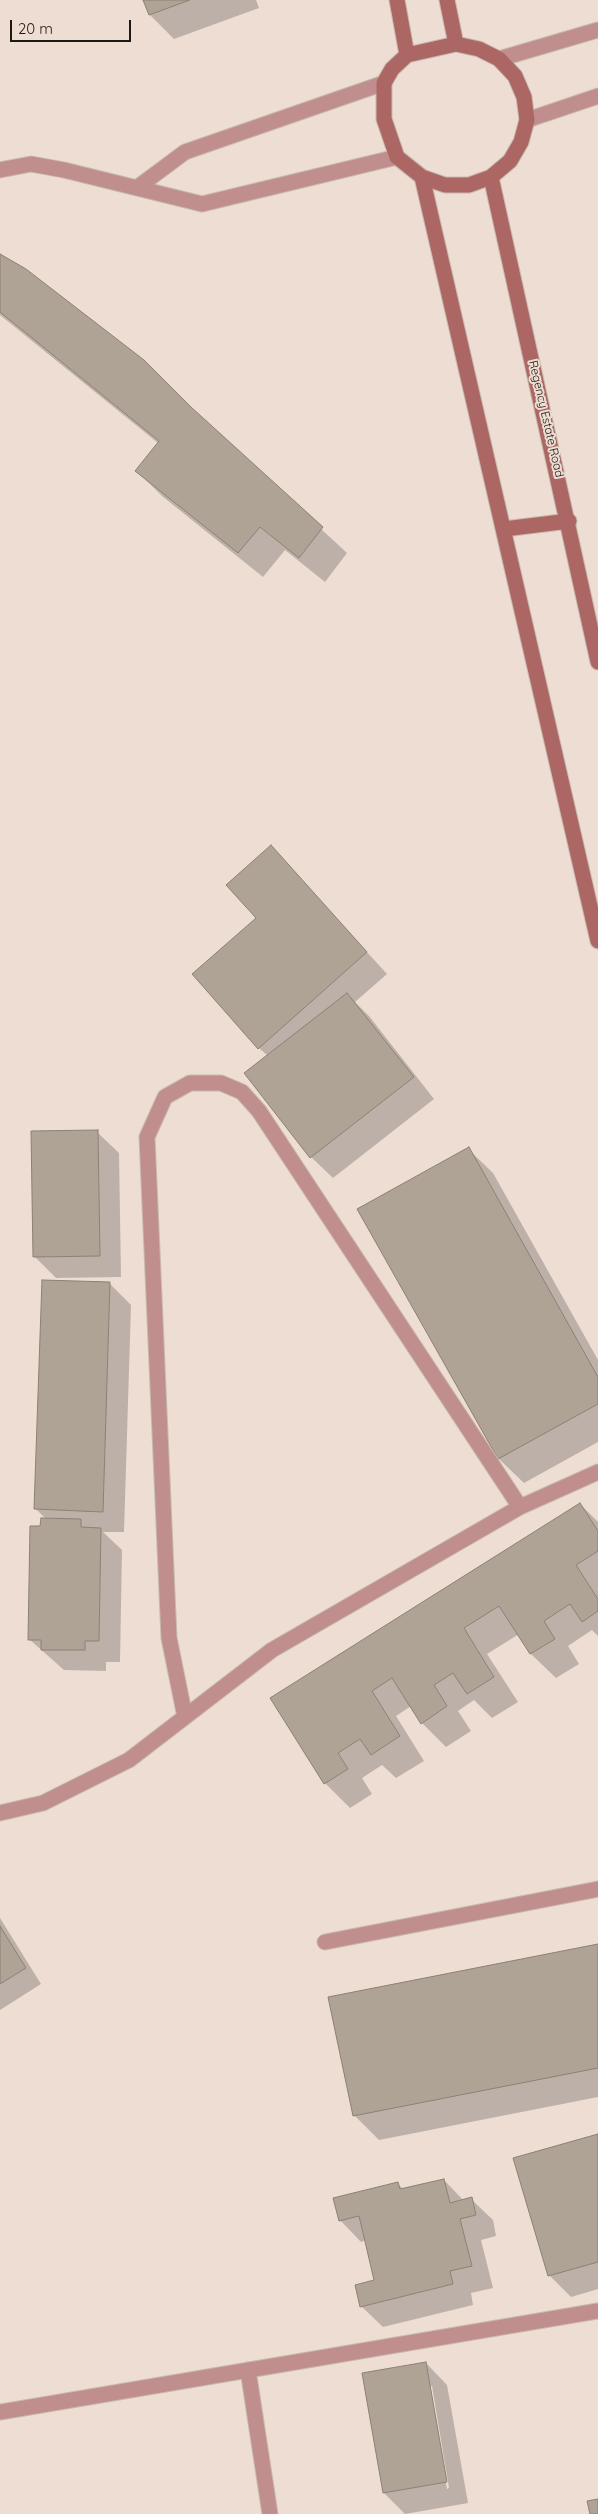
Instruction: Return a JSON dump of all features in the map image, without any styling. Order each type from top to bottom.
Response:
[{"type":"street","points":[[397,0],[407,55]]},
{"type":"street","points":[[447,0],[456,44]]},
{"type":"street","points":[[499,59],[598,30]]},
{"type":"street","points":[[456,44],[479,49],[499,59],[515,76],[524,97],[527,120],[521,142],[510,162],[491,177],[469,185],[445,185],[422,178],[397,157],[384,119],[384,83],[392,69],[407,55],[456,44]]},
{"type":"street","points":[[138,187],[185,152],[384,83]]},
{"type":"street","points":[[527,120],[598,96]]},
{"type":"street","points":[[0,170],[31,164],[138,187],[202,204],[397,157]]},
{"type":"street","name":"Regency Estate Road","points":[[491,177],[569,521],[598,662]]},
{"type":"street","points":[[422,178],[598,940]]},
{"type":"street","points":[[504,529],[569,521]]},
{"type":"street","points":[[185,1717],[169,1638],[147,1137],[165,1097],[190,1083],[221,1083],[242,1092],[259,1110],[520,1507]]},
{"type":"street","points":[[0,1813],[43,1804],[129,1760],[272,1650],[520,1507],[598,1472]]},
{"type":"street","points":[[325,1942],[598,1889]]},
{"type":"street","points":[[0,2412],[598,2311]]},
{"type":"street","points":[[248,2370],[270,2514]]},
{"type":"building","points":[[143,0],[190,0],[149,15]]},
{"type":"building","points":[[0,254],[26,269],[144,360],[191,407],[323,527],[299,558],[260,527],[238,553],[135,471],[159,441],[0,312]]},
{"type":"building","points":[[271,845],[367,952],[258,1049],[192,974],[256,918],[226,885]]},
{"type":"building","points":[[347,993],[414,1077],[310,1158],[244,1073]]},
{"type":"building","points":[[98,1130],[100,1256],[33,1257],[31,1131]]},
{"type":"building","points":[[469,1147],[598,1377],[598,1404],[498,1459],[357,1209]]},
{"type":"building","points":[[42,1280],[110,1282],[103,1512],[34,1509]]},
{"type":"building","points":[[580,1503],[598,1531],[598,1551],[576,1565],[598,1599],[598,1611],[582,1622],[570,1604],[544,1621],[555,1639],[530,1654],[499,1606],[464,1628],[494,1677],[467,1694],[453,1673],[434,1685],[447,1706],[421,1724],[392,1678],[372,1691],[400,1736],[371,1755],[360,1739],[338,1753],[348,1769],[324,1784],[270,1698]]},
{"type":"building","points":[[41,1518],[81,1519],[81,1527],[101,1528],[99,1641],[85,1641],[85,1650],[41,1650],[41,1640],[28,1640],[30,1526],[40,1526]]},
{"type":"building","points":[[0,1926],[26,1968],[0,1984]]},
{"type":"building","points":[[598,1944],[598,2068],[353,2116],[328,1997]]},
{"type":"building","points":[[598,2134],[598,2262],[548,2276],[513,2158]]},
{"type":"building","points":[[444,2179],[450,2203],[472,2197],[476,2215],[460,2219],[472,2266],[450,2271],[453,2284],[360,2307],[355,2285],[374,2280],[359,2216],[339,2221],[333,2198],[398,2182],[400,2189]]},
{"type":"building","points":[[426,2362],[447,2482],[383,2493],[362,2373]]},
{"type":"building","points":[[598,2499],[598,2514],[590,2514],[587,2501]]}]
